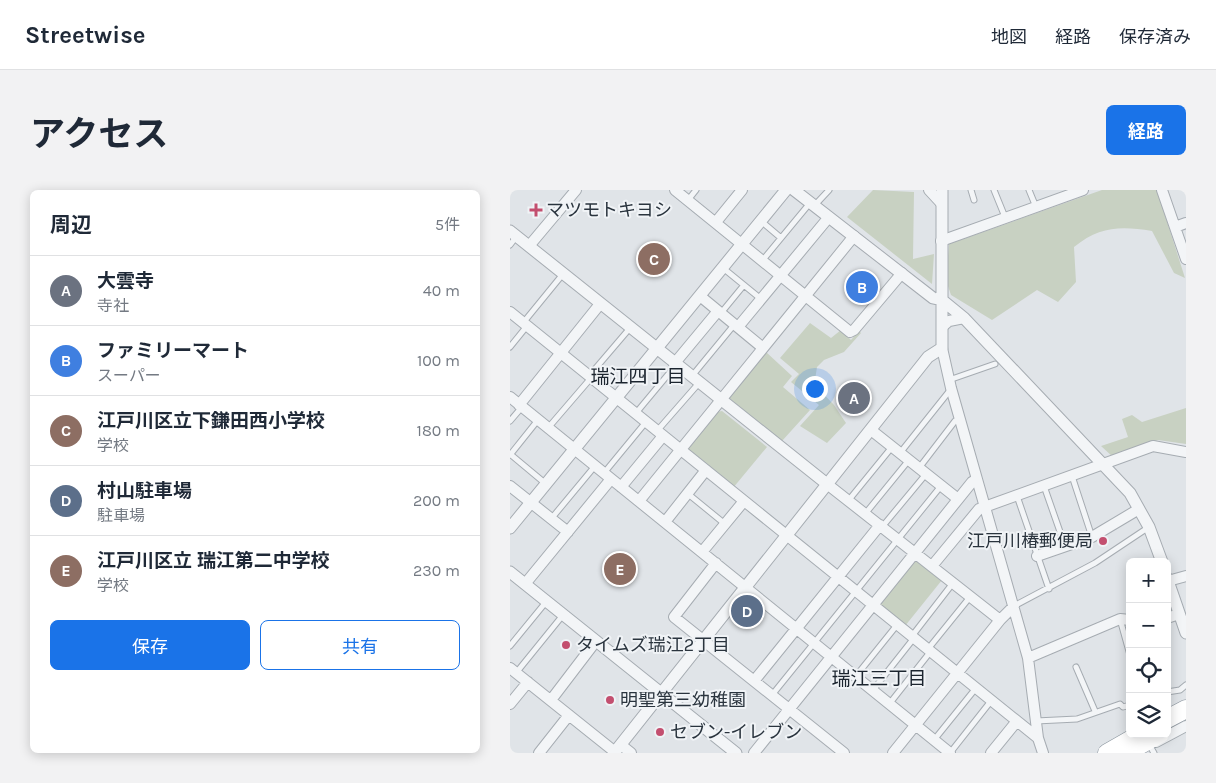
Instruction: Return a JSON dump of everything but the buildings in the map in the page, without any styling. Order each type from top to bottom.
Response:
[{"type":"highway","points":[[1171,717],[1186,709]]},
{"type":"highway","points":[[1171,728],[1186,720]]},
{"type":"highway","points":[[1108,753],[1151,742]]},
{"type":"highway","points":[[1126,753],[1151,742]]},
{"type":"street","points":[[529,246],[576,190]]},
{"type":"street","points":[[675,190],[850,332],[854,330],[902,273]]},
{"type":"street","points":[[716,222],[742,190]]},
{"type":"street","points":[[510,528],[786,190]]},
{"type":"street","points":[[794,190],[934,298],[942,300],[964,318],[1102,466],[1130,493],[1149,527],[1161,558]]},
{"type":"street","points":[[929,190],[942,203]]},
{"type":"street","points":[[942,190],[942,348],[950,385],[1028,658],[1038,738],[1043,753]]},
{"type":"street","points":[[941,241],[1083,190]]},
{"type":"street","points":[[1162,190],[1186,259]]},
{"type":"street","points":[[736,326],[761,300],[829,217]]},
{"type":"street","points":[[1174,227],[1186,223]]},
{"type":"street","points":[[639,501],[854,236]]},
{"type":"street","points":[[512,237],[529,246],[720,400],[1000,620]]},
{"type":"street","points":[[700,296],[764,348]]},
{"type":"street","points":[[520,406],[600,304]]},
{"type":"street","points":[[510,312],[1038,738]]},
{"type":"street","points":[[675,364],[719,312]]},
{"type":"street","points":[[942,327],[949,322],[964,318]]},
{"type":"street","points":[[617,750],[928,357],[942,348]]},
{"type":"street","points":[[510,398],[797,628],[947,752]]},
{"type":"street","points":[[871,430],[958,499]]},
{"type":"street","points":[[621,487],[660,433]]},
{"type":"street","points":[[932,566],[979,509],[1153,446],[1186,452]]},
{"type":"street","points":[[665,522],[706,470]]},
{"type":"street","points":[[525,584],[568,532],[608,476]]},
{"type":"street","points":[[754,753],[958,499],[972,482],[978,480]]},
{"type":"street","points":[[510,486],[568,532]]},
{"type":"street","points":[[702,552],[744,501]]},
{"type":"street","points":[[1037,556],[1092,538],[1138,508]]},
{"type":"street","points":[[754,681],[881,526]]},
{"type":"street","points":[[716,563],[674,617],[844,753]]},
{"type":"street","points":[[510,572],[736,753]]},
{"type":"street","points":[[1171,578],[1186,576]]},
{"type":"street","points":[[1171,588],[1186,633]]},
{"type":"street","points":[[893,753],[1000,620],[1014,606]]},
{"type":"street","points":[[1171,617],[1180,614]]},
{"type":"street","points":[[1028,658],[1125,619]]},
{"type":"street","points":[[550,700],[596,641]]},
{"type":"street","points":[[513,670],[569,715],[617,750],[631,753]]},
{"type":"street","points":[[510,704],[528,682]]},
{"type":"street","points":[[1171,711],[1186,702]]},
{"type":"street","points":[[539,753],[569,715]]},
{"type":"street","points":[[991,753],[1017,721]]},
{"type":"street","points":[[1138,753],[1151,742],[1186,726]]},
{"type":"street","points":[[1096,753],[1126,735]]},
{"type":"lane","points":[[688,200],[696,190]]},
{"type":"lane","points":[[762,260],[812,204],[829,190]]},
{"type":"lane","points":[[971,190],[974,200]]},
{"type":"lane","points":[[994,190],[1006,218]]},
{"type":"lane","points":[[1029,190],[1036,207]]},
{"type":"lane","points":[[761,221],[781,238]]},
{"type":"lane","points":[[723,268],[761,300]]},
{"type":"lane","points":[[510,347],[563,274]]},
{"type":"lane","points":[[719,312],[744,285]]},
{"type":"lane","points":[[660,433],[695,380],[736,326]]},
{"type":"lane","points":[[548,428],[630,328]]},
{"type":"lane","points":[[635,414],[675,364]]},
{"type":"lane","points":[[848,501],[896,450],[950,385],[996,364]]},
{"type":"lane","points":[[510,421],[520,406]]},
{"type":"lane","points":[[538,420],[510,455],[546,484]]},
{"type":"lane","points":[[881,526],[922,471],[955,421],[960,420]]},
{"type":"lane","points":[[608,476],[646,422]]},
{"type":"lane","points":[[865,514],[909,460]]},
{"type":"lane","points":[[551,519],[595,466]]},
{"type":"lane","points":[[1072,476],[1092,538]]},
{"type":"lane","points":[[772,695],[941,486]]},
{"type":"lane","points":[[1044,486],[1065,546]]},
{"type":"lane","points":[[687,494],[725,524]]},
{"type":"lane","points":[[1017,496],[1049,589]]},
{"type":"lane","points":[[1014,606],[1095,563],[1149,527]]},
{"type":"lane","points":[[873,690],[953,583]]},
{"type":"lane","points":[[890,704],[970,597]]},
{"type":"lane","points":[[510,646],[546,601]]},
{"type":"lane","points":[[513,670],[563,615]]},
{"type":"lane","points":[[1125,619],[1129,648]]},
{"type":"lane","points":[[856,676],[897,625]]},
{"type":"lane","points":[[1076,667],[1095,712]]},
{"type":"lane","points":[[1171,691],[1180,690],[1186,685]]},
{"type":"lane","points":[[934,740],[976,688]]},
{"type":"lane","points":[[947,752],[991,701]]},
{"type":"lane","points":[[1036,721],[1077,719],[1120,704],[1123,707],[1126,706]]},
{"type":"green space","points":[[873,190],[914,192],[913,259],[934,254],[932,284],[847,217]]},
{"type":"green space","points":[[1102,190],[1157,190],[1185,278],[1174,273],[1152,231],[1121,228],[1102,231],[1074,247],[1076,282],[1058,302],[1037,290],[992,320],[951,295],[946,280],[949,244]]},
{"type":"green space","points":[[810,323],[831,338],[841,330],[851,340],[859,331],[861,333],[844,352],[824,360],[817,367],[816,386],[834,405],[846,423],[827,443],[800,426],[819,405],[791,382],[799,374],[780,358]]},
{"type":"green space","points":[[766,352],[792,376],[783,387],[810,410],[782,441],[729,398]]},
{"type":"green space","points":[[1186,408],[1186,444],[1158,440],[1113,457],[1101,446],[1128,437],[1122,419],[1132,415],[1142,422]]},
{"type":"green space","points":[[722,411],[767,447],[733,488],[687,451],[686,447],[717,412]]},
{"type":"green space","points":[[917,560],[942,580],[905,626],[880,606],[879,601],[912,562]]},
{"type":"place","name":"マツモトキヨシ","points":[[536,210]]},
{"type":"place","name":"江戸川区立下鎌田西小学校","points":[[654,259]]},
{"type":"place","name":"ファミリーマート","points":[[862,287]]},
{"type":"place","name":"大雲寺","points":[[854,398]]},
{"type":"place","name":"江戸川椿郵便局","points":[[1103,541]]},
{"type":"place","name":"江戸川区立 瑞江第二中学校","points":[[620,569]]},
{"type":"place","name":"村山駐車場","points":[[747,611]]},
{"type":"place","name":"タイムズ瑞江2丁目","points":[[566,645]]},
{"type":"place","name":"明聖第三幼稚園","points":[[610,700]]},
{"type":"place","name":"セブン-イレブン","points":[[660,732]]},
{"type":"district","name":"瑞江四丁目","points":[[638,376]]},
{"type":"district","name":"瑞江三丁目","points":[[879,678]]}]
